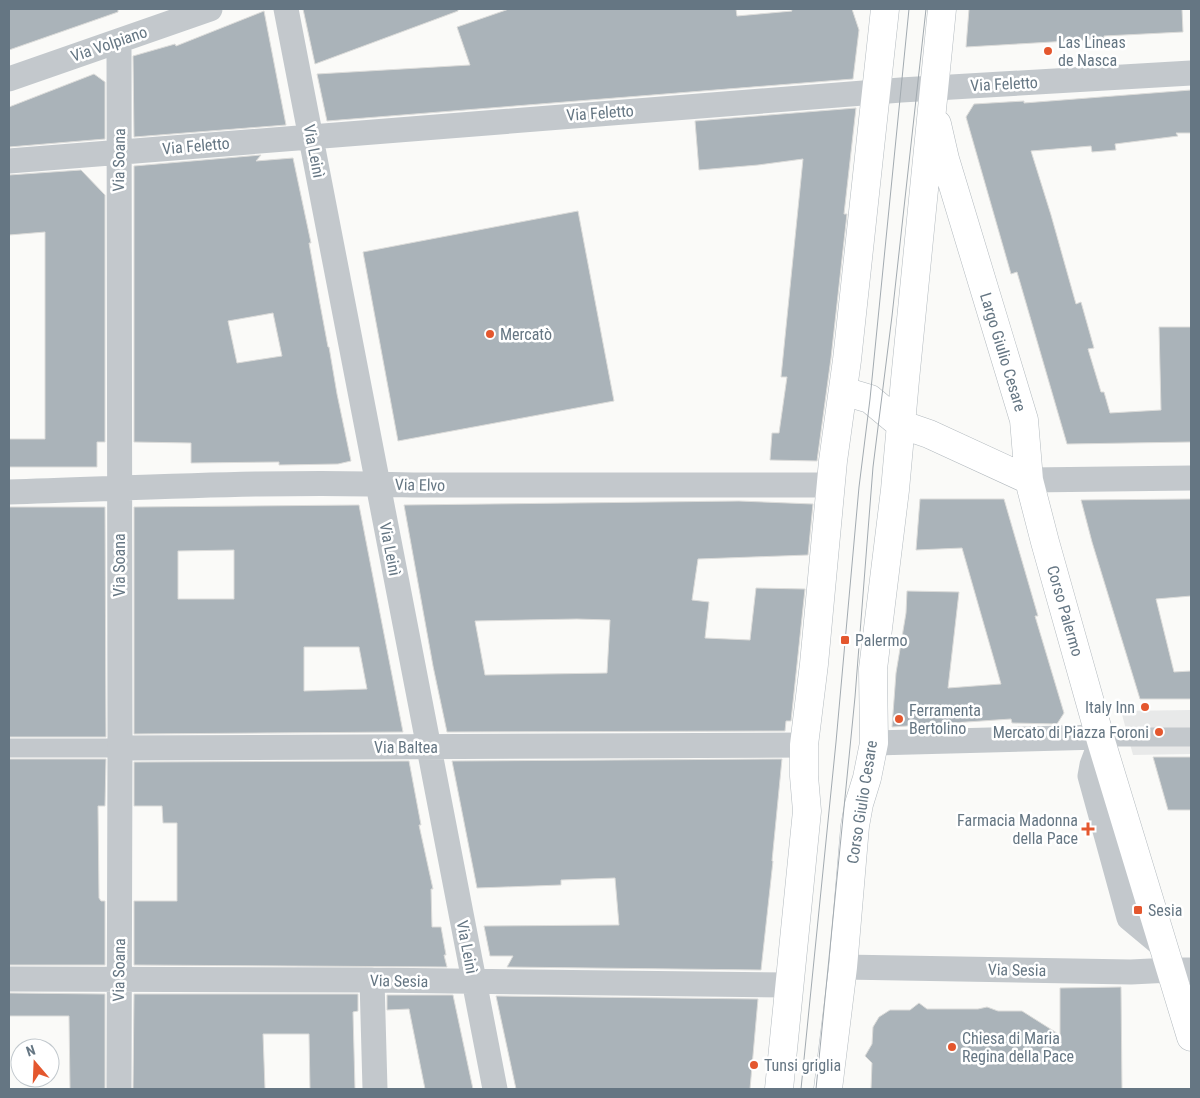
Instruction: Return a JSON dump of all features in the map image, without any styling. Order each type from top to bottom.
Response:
[{"type":"main road","points":[[779,1089],[807,811],[804,745],[814,664],[833,461],[843,391],[885,9]]},
{"type":"main road","name":"Largo Giulio Cesare","points":[[900,424],[942,9]]},
{"type":"main road","name":"Largo Giulio Cesare","points":[[933,89],[938,130],[945,159],[1024,420],[1029,480]]},
{"type":"main road","points":[[843,391],[870,399],[900,424],[929,434],[1029,480]]},
{"type":"main road","name":"Corso Giulio Cesare","points":[[828,1089],[843,967],[855,826],[874,743],[872,669],[895,490],[900,424]]},
{"type":"main road","name":"Corso Palermo","points":[[1029,480],[1101,739],[1176,963],[1191,1037]]},
{"type":"street","name":"Via Volpiano","points":[[9,79],[210,9]]},
{"type":"street","name":"Via Leinì","points":[[286,9],[495,1089]]},
{"type":"street","name":"Via Soana","points":[[119,41],[119,1089]]},
{"type":"street","name":"Via Feletto","points":[[9,161],[876,92],[1191,73]]},
{"type":"street","points":[[1029,480],[1191,478]]},
{"type":"street","name":"Via Elvo","points":[[9,492],[149,487],[377,484],[831,485]]},
{"type":"street","points":[[874,743],[1191,737]]},
{"type":"street","name":"Via Baltea","points":[[9,748],[428,748],[804,745]]},
{"type":"street","name":"Via Sesia","points":[[843,967],[1131,972],[1176,963]]},
{"type":"street","name":"Via Sesia","points":[[9,979],[372,980],[790,985]]},
{"type":"street","points":[[372,980],[375,1089]]},
{"type":"shaded area","name":"Mercato di Piazza Foroni","points":[[1191,710],[1191,754],[1133,755],[1121,711]]},
{"type":"building","points":[[9,9],[118,9],[118,12],[9,50]]},
{"type":"building","points":[[303,9],[458,9],[458,11],[315,64]]},
{"type":"building","points":[[509,9],[736,9],[737,16],[792,11],[791,9],[852,9],[859,30],[853,79],[327,121],[317,74],[470,65],[457,27]]},
{"type":"building","points":[[969,9],[1182,9],[1183,32],[1104,36],[1104,39],[966,47]]},
{"type":"building","points":[[264,11],[286,125],[134,137],[133,56],[175,44],[176,46]]},
{"type":"building","points":[[94,74],[105,82],[105,139],[9,147],[9,107]]},
{"type":"building","points":[[1191,90],[1191,133],[1176,133],[1178,136],[1115,144],[1116,150],[1092,152],[1091,146],[1031,151],[1076,304],[1081,302],[1094,348],[1088,349],[1101,392],[1104,392],[1110,413],[1161,410],[1159,327],[1191,327],[1191,442],[1067,444],[1017,272],[1011,274],[966,117],[974,104],[1024,101],[1024,103]]},
{"type":"building","points":[[856,108],[844,214],[847,214],[817,461],[770,460],[772,433],[779,433],[787,377],[781,377],[803,159],[699,170],[695,121]]},
{"type":"building","points":[[261,155],[256,161],[293,158],[311,243],[309,243],[320,304],[351,461],[338,464],[279,465],[279,462],[191,463],[191,443],[134,442],[134,166]],"holes":[[[273,313],[282,356],[237,363],[228,321]]]},
{"type":"building","points":[[81,170],[105,195],[105,442],[97,442],[97,467],[9,467],[9,439],[45,439],[45,232],[9,235],[9,175]]},
{"type":"building","name":"Mercatò","points":[[578,211],[614,401],[398,441],[363,252]]},
{"type":"building","points":[[920,499],[1004,499],[1038,616],[1035,616],[1064,713],[1057,724],[1012,723],[1011,719],[892,727],[896,673],[906,613],[907,591],[959,592],[948,688],[1001,684],[962,548],[916,550]]},
{"type":"building","points":[[1191,499],[1191,596],[1156,599],[1174,672],[1191,671],[1191,699],[1140,699],[1081,500]]},
{"type":"building","points":[[739,501],[813,504],[808,555],[698,559],[692,600],[709,602],[705,638],[750,640],[756,588],[805,589],[791,721],[786,721],[785,731],[447,732],[404,505]],"holes":[[[610,620],[607,673],[485,675],[475,621]]]},
{"type":"building","points":[[359,505],[403,732],[134,734],[134,507]],"holes":[[[234,550],[234,599],[178,599],[178,551]],[[304,647],[359,647],[367,689],[304,691]]]},
{"type":"building","points":[[9,507],[105,507],[106,737],[9,737]]},
{"type":"building","points":[[1153,757],[1191,757],[1191,810],[1168,810]]},
{"type":"building","points":[[9,759],[106,759],[105,806],[98,806],[99,898],[101,901],[105,901],[105,965],[9,965]]},
{"type":"building","points":[[782,759],[761,970],[507,967],[513,956],[490,956],[484,926],[619,925],[615,878],[561,880],[561,885],[477,888],[452,761]]},
{"type":"building","points":[[409,761],[421,825],[419,825],[433,889],[431,889],[432,927],[441,927],[447,967],[134,965],[134,901],[177,901],[177,823],[163,823],[162,806],[134,806],[134,762]]},
{"type":"building","name":"Chiesa di Maria Regina della Pace","points":[[1121,987],[1122,1089],[871,1089],[872,1063],[865,1056],[872,1044],[873,1027],[879,1017],[890,1010],[910,1010],[919,1003],[927,1009],[978,1009],[987,1007],[998,1011],[1022,1011],[1060,1035],[1060,988]]},
{"type":"building","points":[[9,993],[105,994],[105,1089],[70,1089],[69,1016],[9,1016]]},
{"type":"building","points":[[134,994],[358,994],[358,1011],[353,1012],[355,1089],[310,1089],[309,1034],[263,1034],[265,1089],[133,1089]]},
{"type":"building","points":[[387,995],[453,995],[473,1089],[425,1089],[409,1009],[387,1010]]},
{"type":"building","points":[[496,996],[758,999],[750,1089],[516,1089]]},
{"type":"tram line","points":[[801,1089],[836,742],[859,487],[870,399],[909,9]]},
{"type":"tram line","points":[[816,1089],[855,697],[873,467],[892,316],[926,9]]},
{"type":"place","name":"Las Lineas de Nasca","points":[[1048,51]]},
{"type":"place","name":"Mercatò","points":[[490,334]]},
{"type":"place","name":"Palermo","points":[[845,640]]},
{"type":"place","name":"Italy Inn","points":[[1145,707]]},
{"type":"place","name":"Ferramenta Bertolino","points":[[899,719]]},
{"type":"place","name":"Mercato di Piazza Foroni","points":[[1159,732]]},
{"type":"place","name":"Farmacia Madonna della Pace","points":[[1088,829]]},
{"type":"place","name":"Sesia","points":[[1138,910]]},
{"type":"place","name":"Chiesa di Maria Regina della Pace","points":[[952,1047]]},
{"type":"place","name":"Tunsi griglia","points":[[754,1065]]}]
